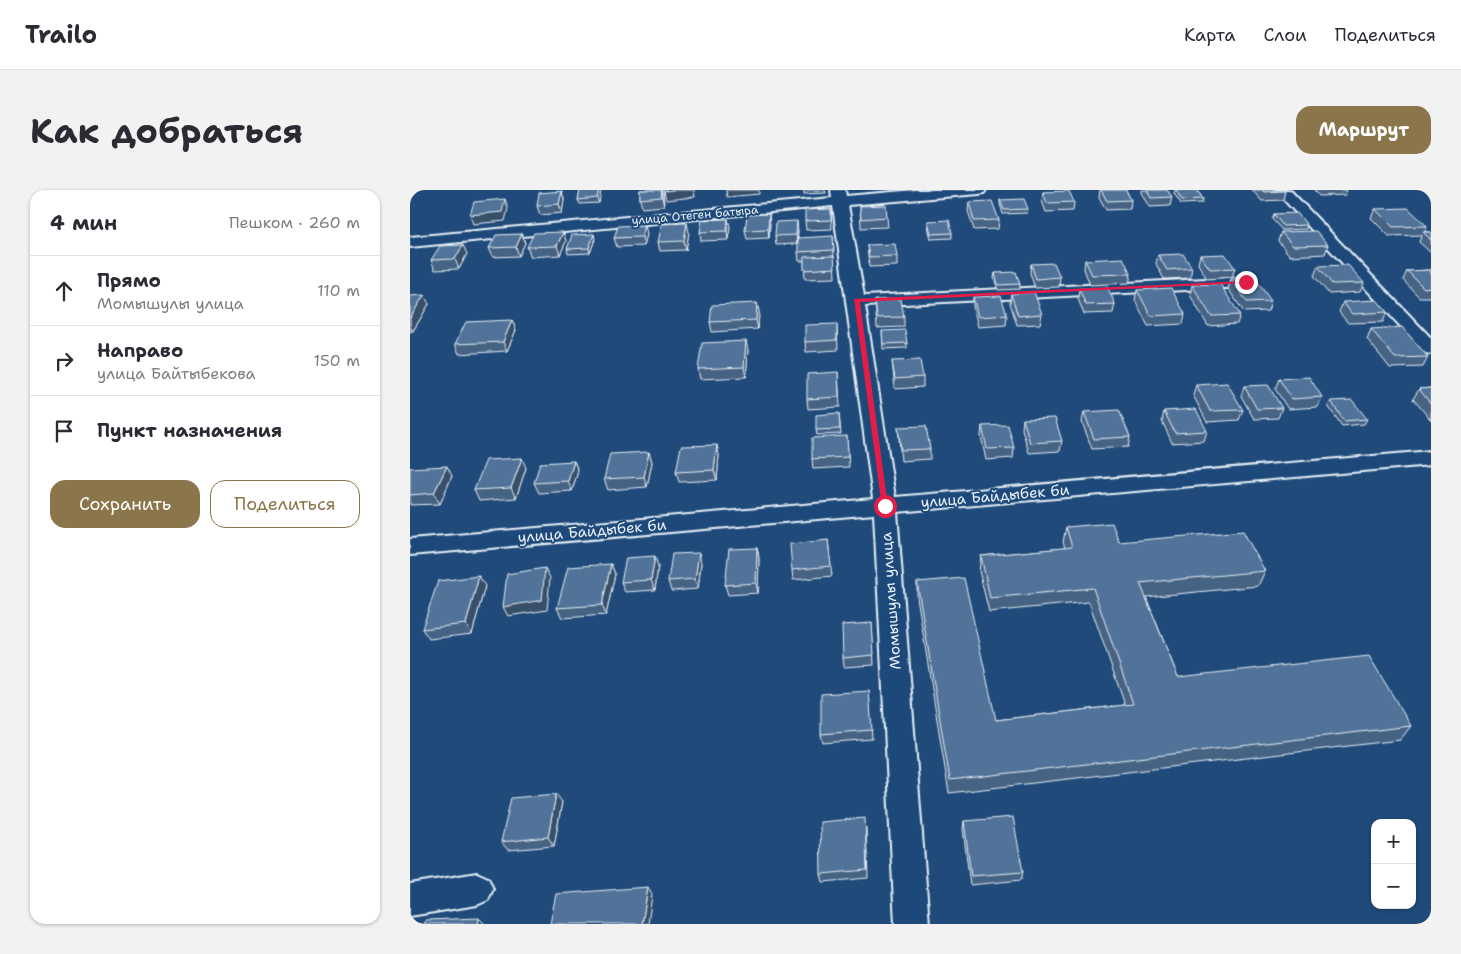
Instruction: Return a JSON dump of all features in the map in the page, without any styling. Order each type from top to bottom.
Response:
[{"type":"street","name":"улица Отеген батыра","points":[[410,242],[839,196],[980,190]]},
{"type":"street","points":[[1282,190],[1431,349]]},
{"type":"street","name":"Момышулы улица","points":[[839,196],[885,506],[912,924]]},
{"type":"street","points":[[856,301],[1246,282]]},
{"type":"street","name":"улица Байдыбек би","points":[[410,547],[1431,458]]},
{"type":"street","points":[[410,900],[477,889]]},
{"type":"building","points":[[580,190],[599,190],[597,198],[578,200]]},
{"type":"building","points":[[640,190],[661,190],[662,197],[640,199]]},
{"type":"building","points":[[1101,190],[1126,190],[1131,200],[1107,201]]},
{"type":"building","points":[[1147,190],[1167,190],[1172,197],[1151,198]]},
{"type":"building","points":[[1176,190],[1197,190],[1203,199],[1182,200]]},
{"type":"building","points":[[1262,190],[1284,190],[1285,191],[1264,192]]},
{"type":"building","points":[[562,191],[559,204],[537,206],[539,193]]},
{"type":"building","points":[[1069,191],[1074,202],[1047,203],[1043,192]]},
{"type":"building","points":[[505,199],[502,212],[470,215],[474,202]]},
{"type":"building","points":[[1024,199],[1028,209],[1004,210],[1000,200]]},
{"type":"building","points":[[992,201],[999,220],[974,221],[969,202]]},
{"type":"building","points":[[886,205],[887,217],[861,219],[860,206]]},
{"type":"building","points":[[1408,208],[1427,226],[1393,227],[1375,209]]},
{"type":"building","points":[[831,209],[831,220],[805,221],[805,210]]},
{"type":"building","points":[[1297,213],[1307,225],[1283,226],[1274,214]]},
{"type":"building","points":[[769,214],[768,229],[745,230],[747,215]]},
{"type":"building","points":[[728,219],[727,231],[700,232],[702,220]]},
{"type":"building","points":[[949,220],[952,233],[931,234],[928,221]]},
{"type":"building","points":[[797,221],[796,235],[775,236],[776,222]]},
{"type":"building","points":[[687,223],[684,241],[658,242],[662,224]]},
{"type":"building","points":[[645,225],[642,237],[614,238],[618,226]]},
{"type":"building","points":[[1316,231],[1328,245],[1293,246],[1281,232]]},
{"type":"building","points":[[563,232],[557,246],[527,247],[534,233]]},
{"type":"building","points":[[1423,232],[1431,232],[1431,240]]},
{"type":"building","points":[[522,234],[516,247],[489,248],[496,235]]},
{"type":"building","points":[[594,234],[589,248],[567,249],[572,235]]},
{"type":"building","points":[[833,236],[834,250],[798,252],[798,238]]},
{"type":"building","points":[[895,244],[897,256],[869,257],[867,245]]},
{"type":"building","points":[[463,245],[455,259],[431,260],[440,246]]},
{"type":"building","points":[[1183,254],[1192,268],[1167,270],[1158,255]]},
{"type":"building","points":[[1225,254],[1235,268],[1210,269],[1200,255]]},
{"type":"building","points":[[834,256],[835,268],[804,270],[804,257]]},
{"type":"building","points":[[1123,258],[1131,274],[1092,275],[1085,260]]},
{"type":"building","points":[[1054,263],[1060,277],[1036,279],[1031,264]]},
{"type":"building","points":[[1348,265],[1364,283],[1332,284],[1318,266]]},
{"type":"building","points":[[1431,270],[1431,287],[1424,288],[1407,271]]},
{"type":"building","points":[[1016,272],[1020,284],[998,285],[995,273]]},
{"type":"building","points":[[1255,278],[1271,301],[1247,302],[1231,279]]},
{"type":"building","points":[[1220,284],[1240,315],[1211,316],[1192,285]]},
{"type":"building","points":[[1108,288],[1115,304],[1086,305],[1079,289]]},
{"type":"building","points":[[1171,288],[1185,314],[1151,316],[1137,290]]},
{"type":"building","points":[[1034,292],[1042,314],[1018,316],[1011,294]]},
{"type":"building","points":[[424,295],[410,318],[410,296]]},
{"type":"building","points":[[1001,296],[1007,315],[978,317],[973,297]]},
{"type":"building","points":[[901,299],[904,317],[877,318],[875,300]]},
{"type":"building","points":[[1377,300],[1387,312],[1352,314],[1343,302]]},
{"type":"building","points":[[757,303],[756,320],[710,322],[712,305]]},
{"type":"building","points":[[512,320],[503,342],[455,344],[466,322]]},
{"type":"building","points":[[837,324],[837,340],[805,342],[805,325]]},
{"type":"building","points":[[1402,327],[1428,357],[1395,358],[1371,329]]},
{"type":"building","points":[[905,330],[907,343],[883,344],[882,331]]},
{"type":"building","points":[[746,341],[744,367],[698,369],[702,343]]},
{"type":"building","points":[[920,360],[923,377],[895,379],[892,361]]},
{"type":"building","points":[[838,372],[839,397],[807,399],[807,374]]},
{"type":"building","points":[[1309,377],[1322,397],[1292,399],[1279,379]]},
{"type":"building","points":[[1227,383],[1243,410],[1210,411],[1196,385]]},
{"type":"building","points":[[1268,385],[1282,408],[1257,409],[1244,386]]},
{"type":"building","points":[[1431,388],[1431,404],[1419,389]]},
{"type":"building","points":[[1352,400],[1367,419],[1344,421],[1331,401]]},
{"type":"building","points":[[1196,409],[1207,431],[1175,433],[1164,411]]},
{"type":"building","points":[[1119,410],[1130,437],[1094,439],[1084,412]]},
{"type":"building","points":[[839,413],[840,429],[816,430],[816,415]]},
{"type":"building","points":[[1055,418],[1062,441],[1030,443],[1023,419]]},
{"type":"building","points":[[1008,425],[1014,448],[987,449],[982,426]]},
{"type":"building","points":[[926,426],[930,449],[901,450],[898,427]]},
{"type":"building","points":[[847,436],[848,457],[812,459],[812,438]]},
{"type":"building","points":[[717,445],[714,470],[676,472],[681,446]]},
{"type":"building","points":[[649,452],[644,477],[604,479],[610,454]]},
{"type":"building","points":[[522,458],[511,488],[474,490],[486,460]]},
{"type":"building","points":[[574,461],[568,481],[534,483],[540,463]]},
{"type":"building","points":[[447,466],[434,493],[410,495],[410,468]]},
{"type":"building","points":[[1112,523],[1119,542],[1243,531],[1265,571],[1140,583],[1178,677],[1369,656],[1411,726],[950,780],[917,582],[964,578],[996,720],[1133,704],[1093,588],[990,598],[981,556],[1072,547],[1066,527]]},
{"type":"building","points":[[828,540],[831,566],[792,570],[790,544]]},
{"type":"building","points":[[757,548],[756,583],[725,585],[729,549]]},
{"type":"building","points":[[699,553],[695,579],[668,581],[672,554]]},
{"type":"building","points":[[655,556],[651,580],[621,582],[626,558]]},
{"type":"building","points":[[611,564],[602,605],[557,608],[568,567]]},
{"type":"building","points":[[545,568],[542,600],[503,607],[507,574]]},
{"type":"building","points":[[479,576],[466,624],[422,629],[438,581]]},
{"type":"building","points":[[872,623],[874,655],[843,658],[842,625]]},
{"type":"building","points":[[869,691],[872,730],[821,734],[821,694]]},
{"type":"building","points":[[556,794],[548,837],[501,842],[511,798]]},
{"type":"building","points":[[1013,817],[1023,872],[971,876],[964,821]]},
{"type":"building","points":[[865,818],[867,870],[821,874],[820,822]]},
{"type":"building","points":[[648,887],[642,924],[550,924],[556,894]]},
{"type":"building","points":[[479,918],[478,924],[424,924],[426,920]]},
{"type":"route","points":[[885,506],[856,301],[1246,282]]}]
